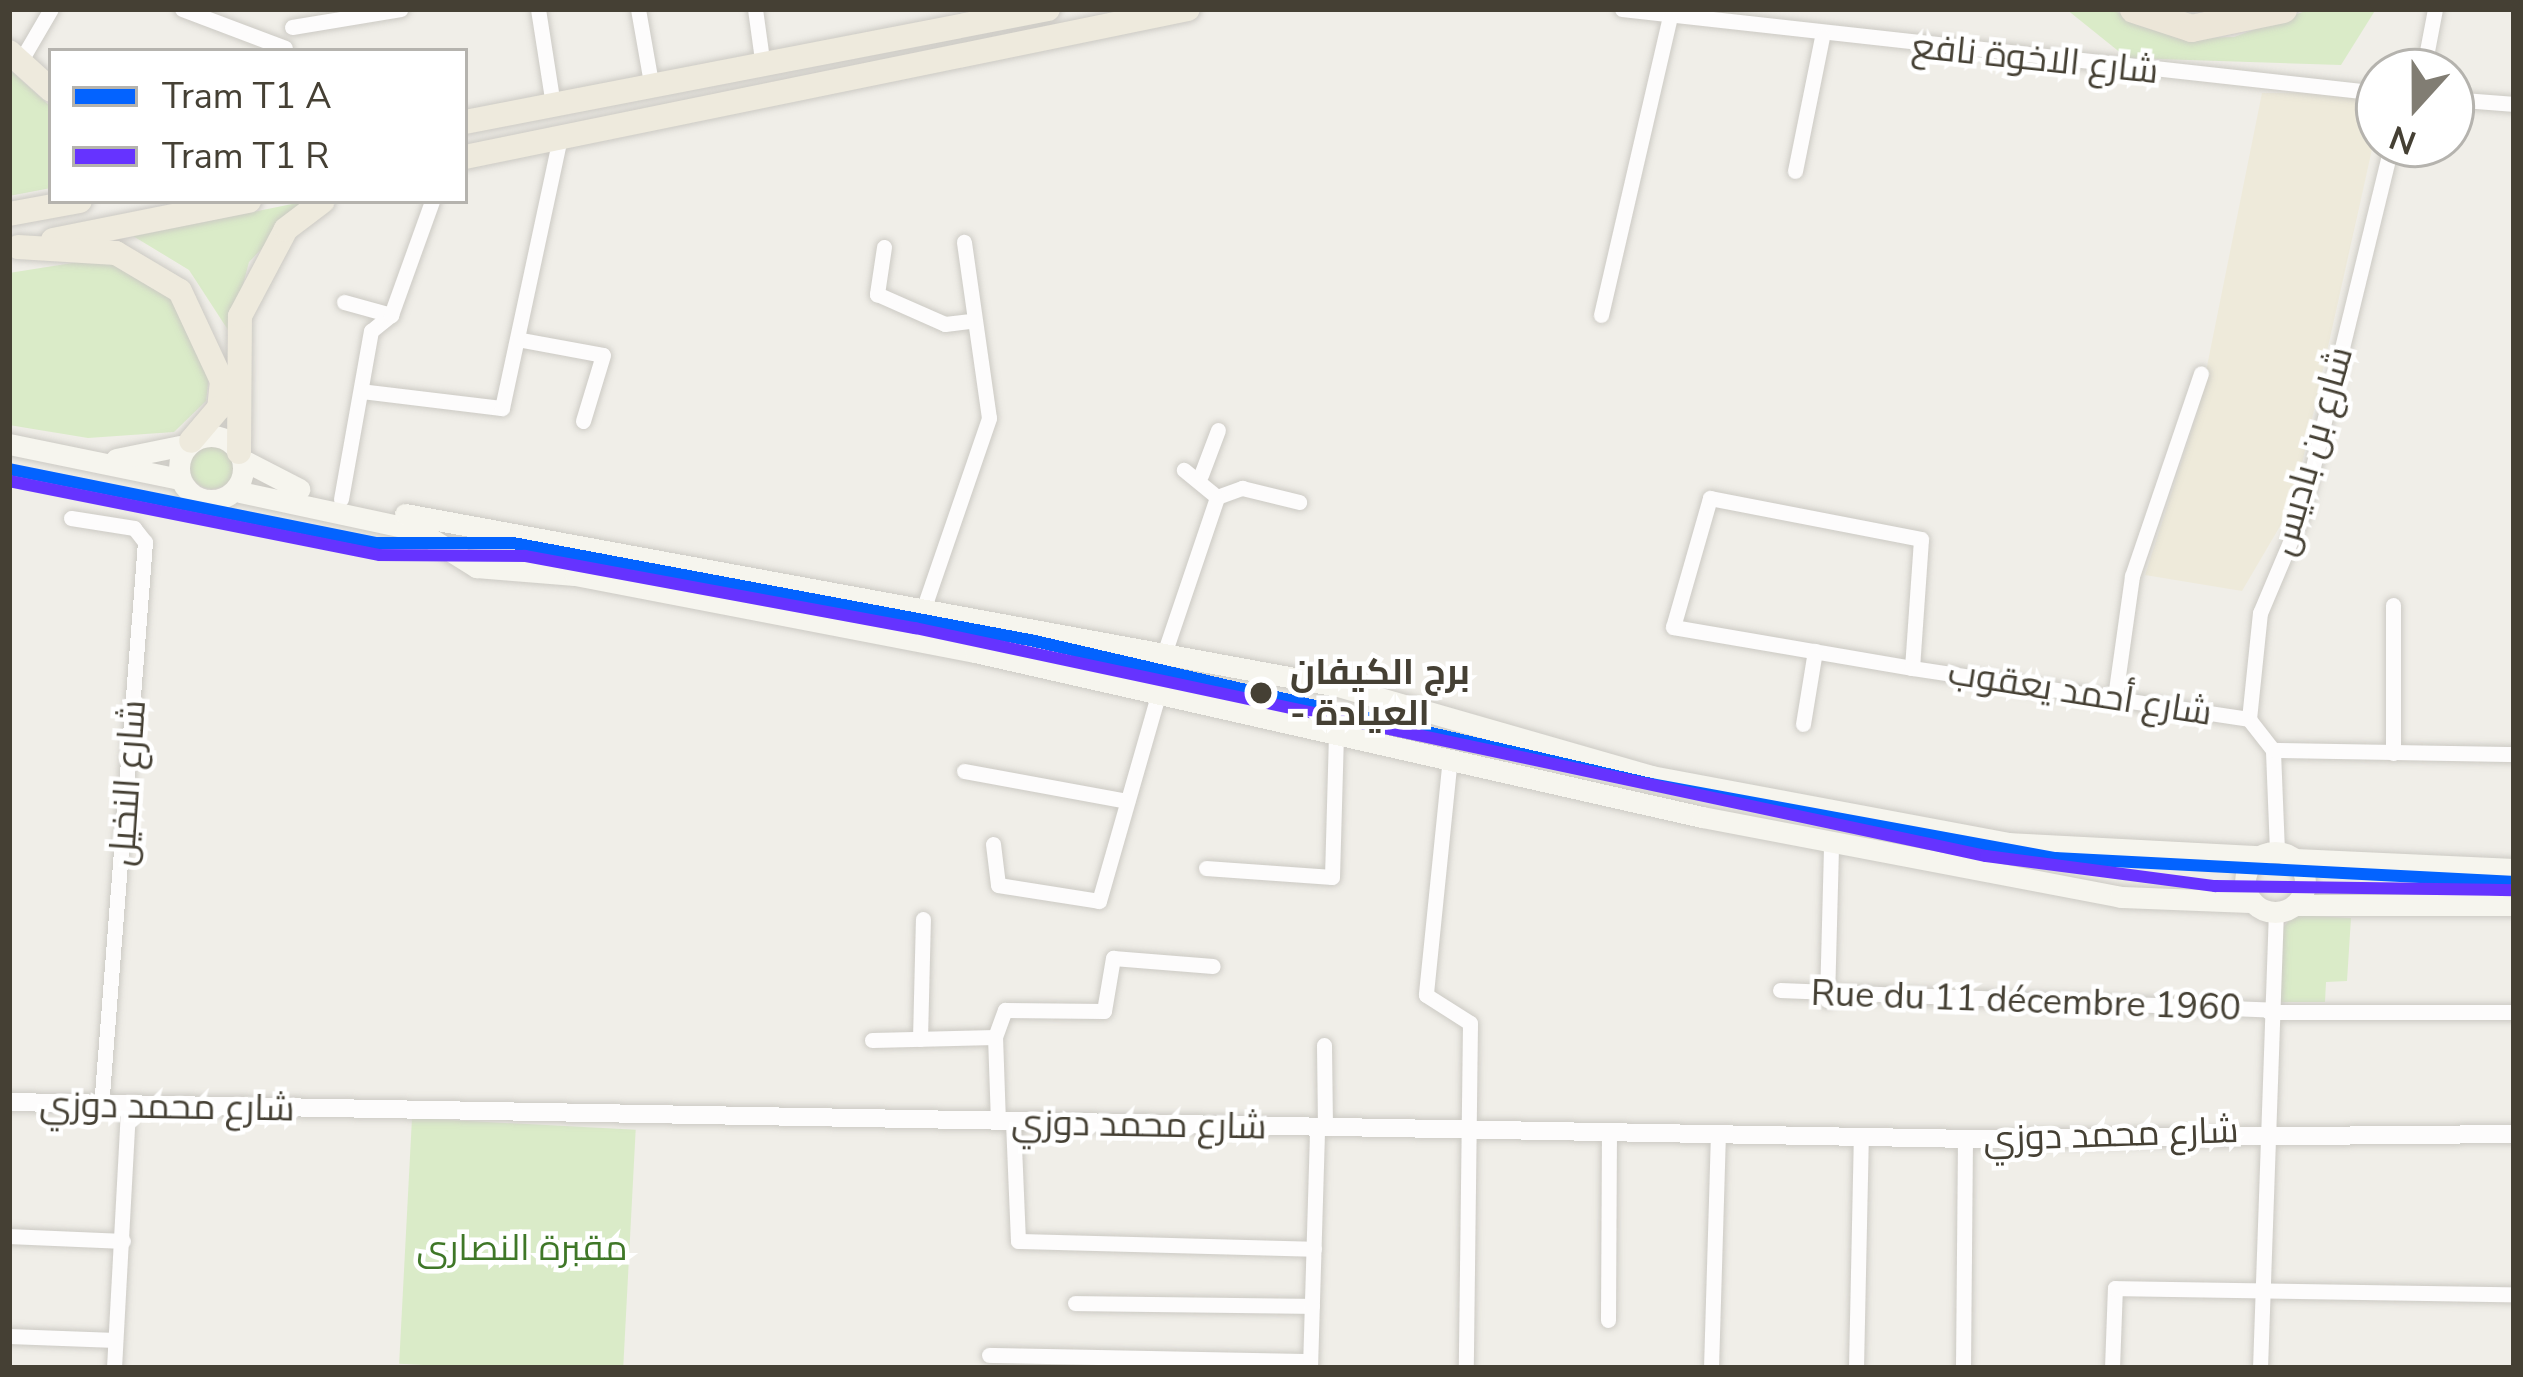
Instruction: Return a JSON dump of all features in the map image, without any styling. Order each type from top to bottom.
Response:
[{"type":"highway","points":[[468,157],[1188,9]]},
{"type":"highway","points":[[2133,9],[2191,28],[2283,9]]},
{"type":"highway","points":[[468,121],[763,68],[1039,10]]},
{"type":"highway","points":[[14,57],[48,87]]},
{"type":"highway","points":[[9,214],[64,204]]},
{"type":"highway","points":[[14,248],[234,204]]},
{"type":"highway","points":[[243,457],[240,316],[286,229],[318,204]]},
{"type":"highway","points":[[14,248],[116,253],[180,291],[222,381],[219,408],[185,444]]},
{"type":"main road","points":[[9,444],[417,530],[476,567],[575,575],[1159,692],[1832,842],[2120,897],[2252,902],[2285,908],[2514,905]]},
{"type":"main road","points":[[176,478],[185,444]]},
{"type":"main road","points":[[101,462],[185,444],[243,457],[341,500],[1338,686],[1652,776],[2008,843],[2514,869]]},
{"type":"main road","points":[[240,492],[243,457]]},
{"type":"main road","points":[[2252,902],[2244,880],[2277,855]]},
{"type":"main road","points":[[2277,855],[2305,888],[2285,908]]},
{"type":"street","points":[[14,57],[51,9]]},
{"type":"street","points":[[182,9],[280,48]]},
{"type":"street","points":[[286,48],[298,9]]},
{"type":"street","points":[[292,27],[401,9]]},
{"type":"street","points":[[538,9],[553,105]]},
{"type":"street","points":[[638,9],[652,88]]},
{"type":"street","points":[[754,9],[763,68]]},
{"type":"street","name":"شارع الاخوة نافع","points":[[1622,9],[1669,20],[2355,91]]},
{"type":"street","points":[[2428,48],[2435,9]]},
{"type":"street","points":[[1601,315],[1669,20]]},
{"type":"street","points":[[1795,171],[1822,37]]},
{"type":"street","points":[[2475,101],[2514,104]]},
{"type":"street","points":[[361,391],[502,408],[522,340],[559,142]]},
{"type":"street","name":"شارع بن باديس","points":[[2248,719],[2260,613],[2301,516],[2386,168]]},
{"type":"street","points":[[341,500],[370,331],[391,315],[431,204]]},
{"type":"street","points":[[922,610],[988,418],[987,358],[971,321],[964,242]]},
{"type":"street","points":[[884,247],[877,294],[946,324],[971,321]]},
{"type":"street","points":[[344,302],[391,315]]},
{"type":"street","points":[[522,340],[602,355],[583,422]]},
{"type":"street","points":[[2115,697],[2132,576],[2201,374]]},
{"type":"street","points":[[1217,496],[1192,472],[1218,430]]},
{"type":"street","points":[[1217,496],[1242,488],[1299,502]]},
{"type":"street","points":[[1164,654],[1217,496]]},
{"type":"street","name":"شارع أحمد يعقوب","points":[[1912,668],[1921,539],[1710,497],[1673,627],[1912,668],[2248,719]]},
{"type":"street","name":"شارع النخيل","points":[[71,518],[134,528],[145,542],[101,1107]]},
{"type":"street","points":[[2393,605],[2393,753]]},
{"type":"street","points":[[1802,724],[1815,651]]},
{"type":"street","points":[[993,844],[998,885],[1099,901],[1159,692]]},
{"type":"street","points":[[2248,719],[2273,750],[2277,855]]},
{"type":"street","points":[[1206,868],[1332,877],[1336,735]]},
{"type":"street","points":[[2273,750],[2514,754]]},
{"type":"street","points":[[1450,757],[1426,995],[1470,1023],[1466,1368]]},
{"type":"street","points":[[964,771],[1126,801]]},
{"type":"street","points":[[1827,1000],[1832,842]]},
{"type":"street","points":[[2260,1368],[2269,1131],[2268,1011],[2285,908]]},
{"type":"street","points":[[920,1039],[923,919]]},
{"type":"street","points":[[1213,966],[1113,958],[1105,1011],[1005,1010],[995,1037],[1018,1241],[1314,1250]]},
{"type":"street","name":"Rue du 11 décembre 1960","points":[[1782,990],[1827,1000],[2514,1012]]},
{"type":"street","points":[[872,1040],[995,1037]]},
{"type":"street","points":[[988,1355],[1310,1365],[1324,1045]]},
{"type":"street","name":"شارع محمد دوزي","points":[[9,1102],[1964,1139],[2269,1131],[2514,1134]]},
{"type":"street","points":[[113,1368],[128,1107]]},
{"type":"street","points":[[1608,1320],[1609,1133]]},
{"type":"street","points":[[1711,1368],[1718,1135]]},
{"type":"street","points":[[1856,1368],[1862,1137]]},
{"type":"street","points":[[1963,1368],[1964,1139]]},
{"type":"street","points":[[9,1236],[123,1241]]},
{"type":"street","points":[[2112,1368],[2115,1288],[2514,1294]]},
{"type":"street","points":[[1075,1303],[1312,1306]]},
{"type":"street","points":[[9,1336],[115,1340]]},
{"type":"shaded area","points":[[2262,93],[2355,93],[2355,168],[2368,168],[2293,504],[2242,591],[2145,575],[2198,411]]},
{"type":"green space","points":[[2066,9],[2108,9],[2194,38],[2234,37],[2311,9],[2376,9],[2341,65],[2127,58]]},
{"type":"green space","points":[[9,69],[48,104],[48,189],[9,196]]},
{"type":"green space","points":[[304,204],[249,262],[230,333],[189,270],[133,236]]},
{"type":"green space","points":[[110,257],[169,285],[209,376],[206,401],[174,432],[88,438],[9,425],[9,273]]},
{"type":"green space","points":[[212,443],[228,450],[235,466],[228,482],[212,489],[196,482],[189,466],[196,450]]},
{"type":"green space","points":[[2293,915],[2351,918],[2347,981],[2326,982],[2325,1002],[2278,1002],[2280,932]]},
{"type":"green space","name":"مقبرة النصارى","points":[[412,1118],[636,1130],[623,1368],[399,1364]]},
{"type":"transit line","points":[[9,469],[375,543],[513,543],[1035,641],[1651,784],[2056,858],[2514,882]]},
{"type":"transit line","points":[[9,481],[380,555],[525,556],[915,628],[1986,856],[2215,886],[2514,890]]},
{"type":"place","name":"برج الكيفان - العيادة","points":[[1261,693]]}]
